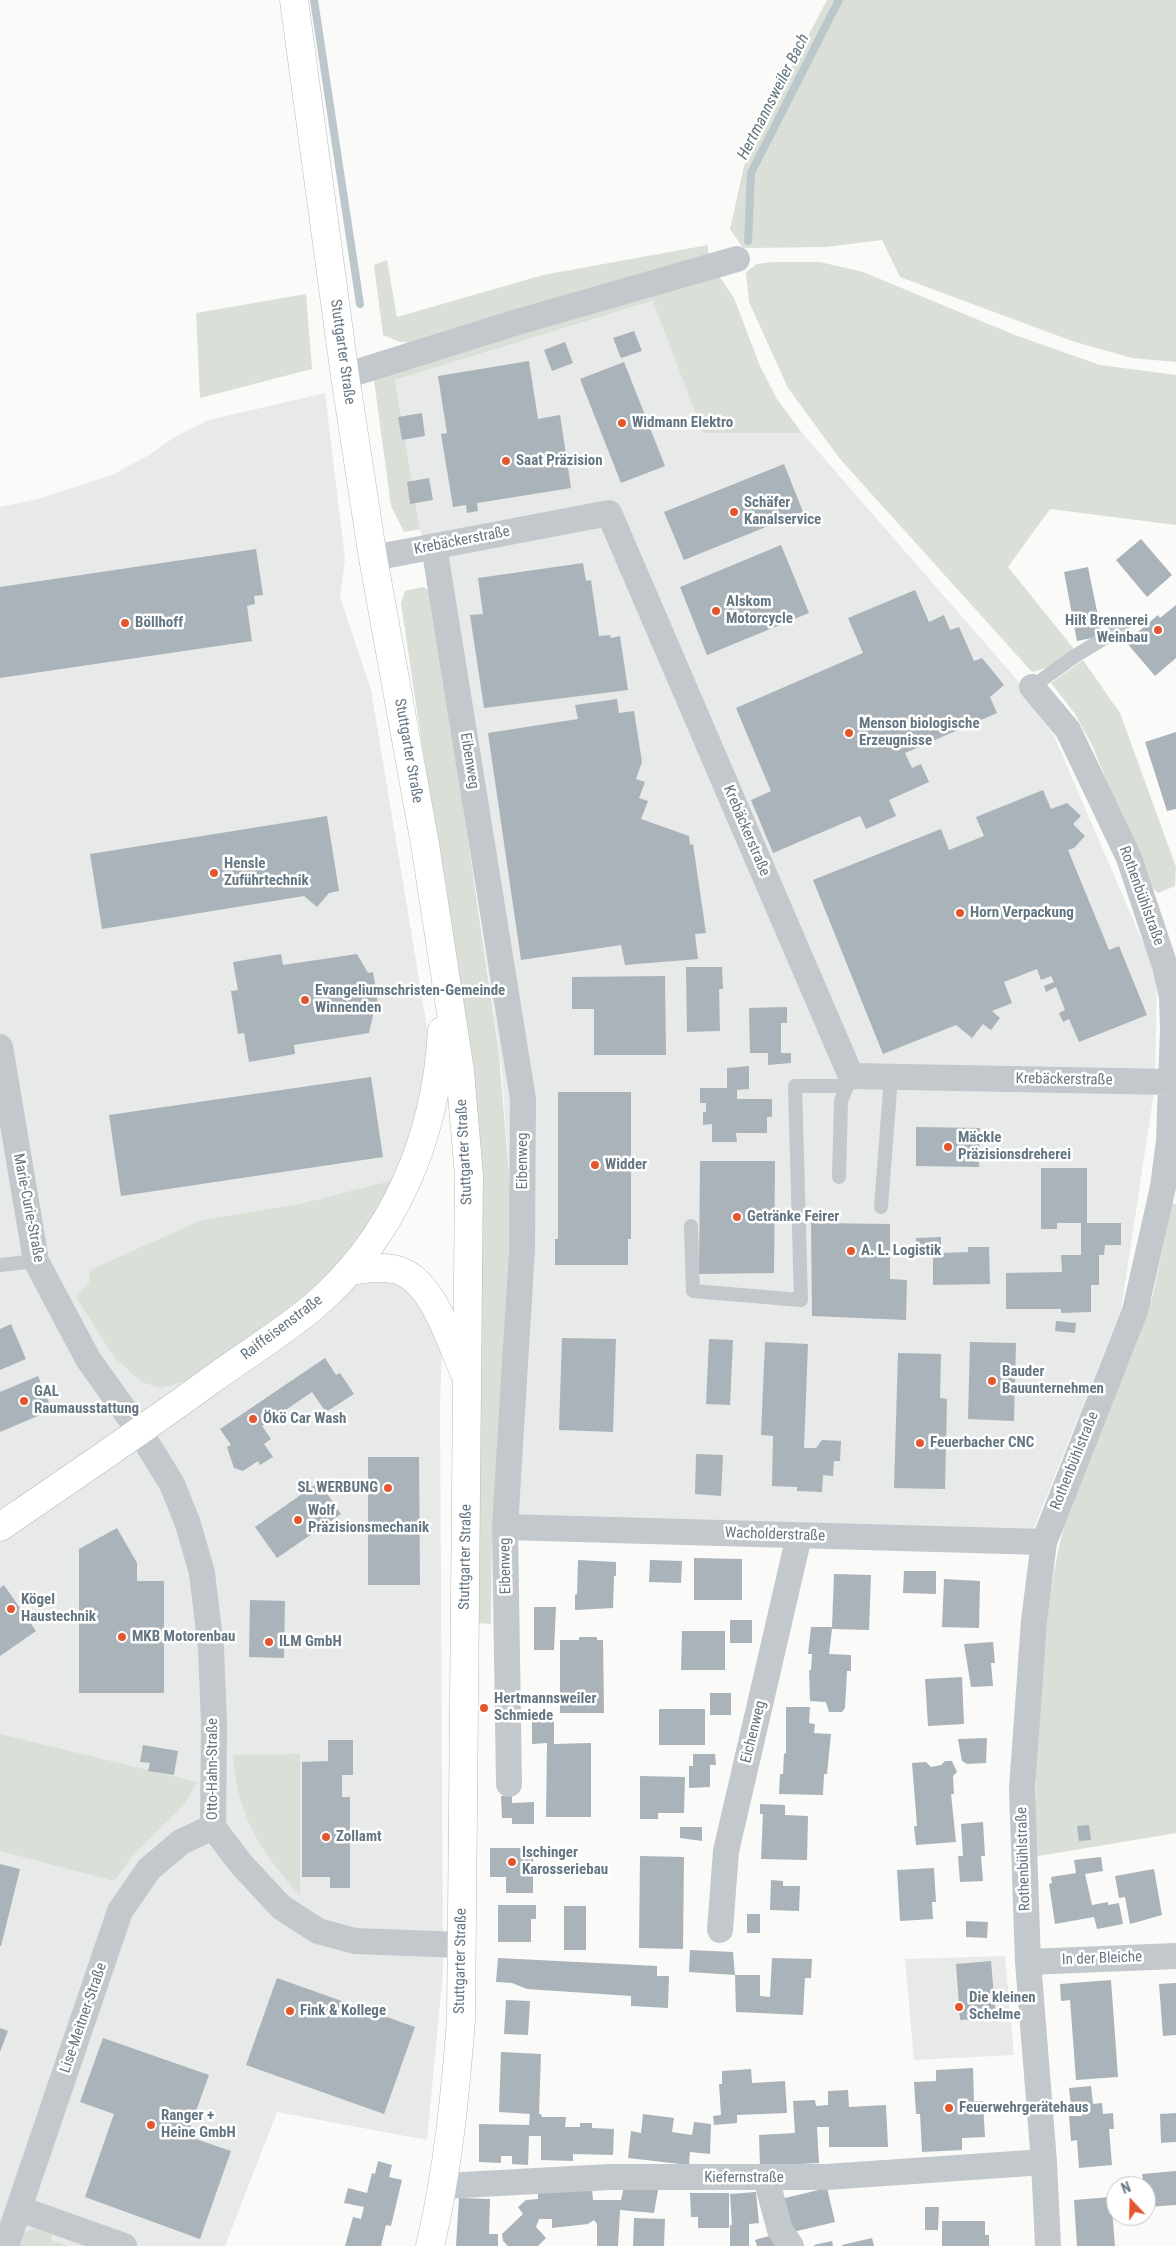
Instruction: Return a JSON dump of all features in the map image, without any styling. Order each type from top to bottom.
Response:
[{"type":"main road","name":"Stuttgarter Straße","points":[[294,0],[345,376],[373,558],[425,844],[460,1071],[469,1176],[461,2020],[454,2110],[444,2186],[430,2246]]},
{"type":"main road","name":"Raiffeisenstraße","points":[[0,1527],[140,1432],[314,1307],[350,1271],[372,1244],[391,1215],[410,1177],[426,1133],[440,1065],[444,977]]},
{"type":"main road","points":[[350,1271],[394,1269],[414,1279],[434,1302],[468,1380]]},
{"type":"street","points":[[345,376],[514,323],[737,259]]},
{"type":"street","name":"Krebäckerstraße","points":[[373,558],[609,513],[849,1081],[892,1077],[1171,1082]]},
{"type":"street","name":"Eibenweg","points":[[434,546],[523,1099],[522,1249],[506,1527],[509,1784]]},
{"type":"street","name":"Rothenbühlstraße","points":[[1032,687],[1068,730],[1129,858],[1165,966],[1172,997],[1169,1141],[1163,1187],[1135,1311],[1044,1542],[1034,1621],[1022,1788],[1028,1962],[1044,2162],[1048,2246]]},
{"type":"street","name":"Marie-Curie-Straße","points":[[0,1048],[28,1226],[36,1261],[88,1359],[140,1432]]},
{"type":"street","name":"Otto-Hahn-Straße","points":[[140,1432],[172,1484],[188,1524],[202,1573],[212,1676],[213,1827],[241,1864],[281,1907],[318,1931],[355,1941],[462,1945]]},
{"type":"street","name":"Wacholderstraße","points":[[506,1527],[1044,1542]]},
{"type":"street","name":"Eichenweg","points":[[720,1930],[726,1851],[799,1536]]},
{"type":"street","name":"Lise-Meitner-Straße","points":[[6,2246],[120,1911],[149,1869],[181,1842],[213,1827]]},
{"type":"street","name":"In der Bleiche","points":[[1028,1962],[1176,1956]]},
{"type":"street","name":"Kiefernstraße","points":[[444,2186],[609,2177],[766,2178],[887,2174],[1044,2162]]},
{"type":"street","points":[[766,2178],[780,2230],[791,2246]]},
{"type":"street","points":[[20,2209],[124,2246]]},
{"type":"lane","points":[[1032,687],[1075,656],[1123,627]]},
{"type":"lane","points":[[881,1207],[892,1077]]},
{"type":"lane","points":[[692,1226],[693,1291],[801,1300],[795,1086],[849,1081],[841,1100],[839,1177]]},
{"type":"lane","points":[[0,1265],[36,1261]]},
{"type":"shaded area","points":[[827,0],[1176,0],[1176,362],[1132,358],[1072,341],[900,277],[882,240],[826,247],[743,248],[730,229],[747,153]]},
{"type":"shaded area","points":[[708,245],[708,257],[417,343],[400,342],[383,335],[374,265],[387,260],[397,317],[543,275]]},
{"type":"shaded area","points":[[772,262],[820,262],[863,272],[1015,335],[1100,365],[1176,375],[1176,525],[1050,509],[1008,567],[1074,649],[1047,668],[1032,672],[840,459],[788,388],[749,302],[746,272],[757,264]]},
{"type":"shaded area","points":[[717,273],[734,298],[760,366],[777,399],[802,433],[703,433],[653,301],[395,380],[420,529],[404,532],[391,506],[373,373]]},
{"type":"shaded area","points":[[306,294],[312,369],[200,398],[196,313]]},
{"type":"shaded area","points":[[654,301],[703,433],[802,433],[1018,681],[1054,736],[1157,975],[1155,1086],[1121,1310],[1030,1538],[495,1518],[511,1200],[502,1073],[436,598],[420,529],[395,380]]},
{"type":"shaded area","points":[[325,393],[345,559],[340,597],[371,690],[428,1033],[427,1076],[409,1147],[369,1231],[387,1274],[411,1287],[442,1346],[440,1404],[443,1972],[427,2140],[277,2112],[225,2246],[0,2246],[0,507],[38,499],[112,475],[149,455],[176,436],[209,420]]},
{"type":"shaded area","points":[[423,587],[432,592],[499,1054],[511,1200],[495,1518],[492,1536],[491,1624],[478,1623],[457,981],[401,603],[405,591]]},
{"type":"shaded area","points":[[1083,660],[1120,713],[1176,867],[1175,886],[1158,893],[1147,882],[1093,747],[1075,714],[1051,683]]},
{"type":"shaded area","points":[[398,1179],[369,1231],[317,1289],[189,1380],[161,1388],[141,1382],[114,1357],[76,1297],[89,1283],[90,1270],[202,1220],[300,1204]]},
{"type":"shaded area","points":[[1172,1203],[1176,1204],[1176,1833],[1033,1857],[1040,1686],[1049,1601],[1056,1560],[1066,1518],[1153,1295]]},
{"type":"shaded area","points":[[0,1734],[197,1782],[184,1805],[134,1854],[114,1881],[0,1851]]},
{"type":"shaded area","points":[[300,1754],[300,1896],[273,1863],[253,1832],[240,1797],[233,1755]]},
{"type":"shaded area","name":"Die kleinen Schelme","points":[[1005,1956],[1014,2055],[914,2060],[905,1959]]},
{"type":"shaded area","points":[[37,2227],[53,2228],[51,2240],[68,2246],[17,2246],[24,2233]]},
{"type":"building","points":[[634,331],[642,351],[621,358],[613,338]]},
{"type":"building","points":[[565,342],[573,363],[552,371],[544,350]]},
{"type":"building","name":"Saat Präzision","points":[[529,361],[538,419],[560,415],[571,488],[477,503],[478,511],[467,513],[466,505],[453,507],[441,434],[447,433],[438,376]]},
{"type":"building","name":"Widmann Elektro","points":[[624,362],[665,466],[621,483],[580,379]]},
{"type":"building","points":[[422,413],[425,436],[402,440],[398,417]]},
{"type":"building","name":"Schäfer Kanalservice","points":[[784,464],[803,512],[684,560],[664,512]]},
{"type":"building","points":[[429,478],[433,500],[410,504],[407,482]]},
{"type":"building","points":[[1141,539],[1172,575],[1147,597],[1116,560]]},
{"type":"building","points":[[781,545],[809,613],[707,655],[680,587]]},
{"type":"building","name":"Böllhoff","points":[[256,549],[263,595],[254,596],[255,604],[247,606],[252,641],[0,678],[0,587]]},
{"type":"building","points":[[583,563],[586,581],[591,580],[599,636],[610,635],[611,638],[620,636],[628,690],[484,708],[470,615],[483,614],[478,578]]},
{"type":"building","points":[[1088,567],[1102,636],[1077,641],[1064,572]]},
{"type":"building","name":"Menson biologische Erzeugnisse","points":[[915,590],[929,622],[944,615],[950,630],[959,627],[974,661],[982,658],[1004,685],[990,697],[997,713],[905,753],[912,768],[921,764],[929,782],[889,800],[896,816],[866,829],[860,816],[773,853],[751,800],[771,791],[736,708],[863,653],[848,618]]},
{"type":"building","name":"Hilt Brennerei Weinbau","points":[[1176,605],[1176,658],[1155,676],[1126,642],[1158,615],[1160,618]]},
{"type":"building","points":[[617,699],[619,713],[634,711],[642,762],[636,779],[645,782],[639,798],[648,801],[641,819],[689,836],[690,845],[693,844],[706,933],[695,934],[698,959],[625,965],[621,945],[521,960],[488,733],[578,719],[575,705]]},
{"type":"building","points":[[1176,732],[1176,809],[1167,811],[1145,742]]},
{"type":"building","name":"Horn Verpackung","points":[[1043,790],[1051,809],[1067,803],[1081,816],[1073,824],[1085,836],[1074,848],[1068,850],[1109,950],[1119,946],[1147,1015],[1079,1042],[1069,1019],[1063,1022],[1059,1013],[1065,1010],[1056,987],[1046,992],[1044,986],[1054,982],[1051,976],[1041,980],[1037,969],[1004,982],[1012,1003],[992,1011],[1000,1018],[991,1030],[983,1024],[972,1038],[956,1025],[883,1054],[813,880],[941,829],[949,850],[984,836],[976,817]]},
{"type":"building","name":"Hensle Zuführtechnik","points":[[327,816],[339,891],[329,893],[317,907],[304,896],[102,929],[90,854]]},
{"type":"building","name":"Evangeliumschristen-Gemeinde Winnenden","points":[[281,954],[283,965],[357,954],[368,973],[373,972],[379,1010],[374,1011],[369,1033],[294,1045],[295,1054],[249,1062],[244,1033],[238,1034],[231,991],[238,990],[233,962]]},
{"type":"building","points":[[686,967],[722,967],[723,989],[719,989],[720,1031],[687,1032]]},
{"type":"building","points":[[665,976],[666,1055],[594,1055],[594,1009],[572,1009],[572,977]]},
{"type":"building","points":[[787,1007],[787,1023],[781,1023],[781,1053],[791,1053],[791,1063],[768,1065],[768,1053],[750,1053],[749,1008]]},
{"type":"building","points":[[749,1066],[749,1089],[737,1090],[737,1099],[772,1099],[772,1117],[767,1117],[767,1133],[736,1133],[737,1142],[712,1142],[712,1124],[703,1125],[703,1112],[706,1112],[706,1103],[700,1103],[700,1088],[727,1088],[727,1068]]},
{"type":"building","points":[[371,1077],[383,1157],[121,1196],[109,1115]]},
{"type":"building","name":"Widder","points":[[558,1092],[631,1092],[631,1239],[628,1239],[628,1265],[555,1265],[555,1239],[558,1239]]},
{"type":"building","name":"Mäckle Präzisionsdreherei","points":[[916,1127],[980,1128],[979,1167],[916,1166]]},
{"type":"building","name":"Getränke Feirer","points":[[700,1161],[775,1161],[774,1273],[699,1274]]},
{"type":"building","points":[[1041,1168],[1087,1168],[1087,1223],[1121,1223],[1121,1245],[1105,1245],[1104,1255],[1099,1255],[1099,1285],[1091,1285],[1091,1312],[1061,1313],[1061,1309],[1006,1309],[1006,1273],[1062,1272],[1061,1255],[1081,1255],[1081,1223],[1057,1223],[1057,1229],[1041,1229]]},
{"type":"building","name":"A. L. Logistik","points":[[811,1223],[890,1224],[890,1279],[907,1280],[906,1320],[812,1316]]},
{"type":"building","points":[[941,1237],[941,1253],[968,1252],[968,1247],[989,1247],[990,1284],[933,1285],[933,1253],[916,1253],[916,1238]]},
{"type":"building","points":[[1056,1321],[1076,1323],[1075,1333],[1055,1331]]},
{"type":"building","points":[[11,1324],[26,1359],[0,1370],[0,1329]]},
{"type":"building","points":[[562,1338],[616,1339],[613,1432],[559,1430]]},
{"type":"building","points":[[709,1339],[733,1340],[730,1405],[706,1404]]},
{"type":"building","points":[[765,1342],[808,1344],[804,1448],[816,1448],[822,1440],[841,1441],[840,1461],[834,1461],[833,1476],[823,1475],[822,1492],[797,1491],[797,1487],[772,1486],[773,1436],[761,1435]]},
{"type":"building","name":"Bauder Bauunternehmen","points":[[970,1342],[1016,1343],[1014,1421],[968,1419]]},
{"type":"building","name":"Feuerbacher CNC","points":[[898,1353],[941,1354],[940,1398],[947,1399],[945,1489],[894,1488]]},
{"type":"building","name":"Ökö Car Wash","points":[[325,1358],[336,1375],[340,1373],[354,1394],[326,1412],[312,1392],[262,1426],[271,1439],[264,1444],[273,1457],[260,1465],[258,1461],[243,1471],[234,1468],[227,1447],[231,1445],[220,1429]]},
{"type":"building","name":"GAL Raumausstattung","points":[[38,1376],[52,1410],[0,1432],[0,1392]]},
{"type":"building","points":[[696,1454],[723,1455],[721,1496],[695,1494]]},
{"type":"building","points":[[368,1457],[419,1457],[420,1585],[368,1585]]},
{"type":"building","name":"Wolf Präzisionsmechanik","points":[[319,1482],[341,1514],[277,1558],[255,1527]]},
{"type":"building","name":"MKB Motorenbau","points":[[117,1528],[137,1563],[137,1581],[164,1581],[164,1693],[79,1693],[79,1549]]},
{"type":"building","points":[[694,1558],[742,1559],[742,1600],[694,1600]]},
{"type":"building","points":[[578,1560],[616,1562],[613,1608],[575,1610]]},
{"type":"building","points":[[650,1560],[682,1561],[681,1583],[649,1582]]},
{"type":"building","points":[[904,1571],[936,1571],[936,1594],[903,1593]]},
{"type":"building","points":[[834,1574],[871,1575],[869,1630],[832,1629],[829,1654],[851,1655],[851,1671],[847,1671],[845,1708],[842,1712],[829,1712],[826,1702],[810,1701],[809,1670],[811,1670],[812,1654],[808,1654],[811,1627],[832,1627]]},
{"type":"building","points":[[944,1579],[980,1581],[979,1628],[942,1627]]},
{"type":"building","name":"Kögel Haustechnik","points":[[4,1585],[36,1631],[0,1656],[0,1588]]},
{"type":"building","points":[[250,1600],[285,1601],[284,1658],[249,1657]]},
{"type":"building","points":[[534,1607],[556,1607],[554,1650],[534,1650]]},
{"type":"building","points":[[730,1620],[752,1620],[752,1643],[730,1643]]},
{"type":"building","points":[[682,1631],[725,1631],[725,1670],[681,1670]]},
{"type":"building","points":[[579,1637],[597,1637],[597,1640],[603,1640],[604,1713],[560,1713],[560,1640],[579,1640]]},
{"type":"building","points":[[993,1642],[995,1663],[991,1663],[993,1686],[971,1687],[964,1644]]},
{"type":"building","points":[[962,1677],[964,1724],[928,1726],[925,1679]]},
{"type":"building","points":[[710,1693],[731,1693],[731,1715],[710,1715]]},
{"type":"building","points":[[786,1707],[810,1707],[809,1723],[815,1724],[814,1733],[831,1734],[827,1774],[824,1774],[823,1795],[779,1794],[780,1774],[783,1774],[784,1753],[786,1754]]},
{"type":"building","points":[[659,1709],[705,1709],[705,1745],[659,1745]]},
{"type":"building","points":[[532,1711],[554,1711],[554,1744],[591,1743],[591,1817],[546,1817],[547,1743],[532,1744]]},
{"type":"building","points":[[987,1738],[986,1763],[967,1764],[962,1761],[958,1739]]},
{"type":"building","name":"Zollamt","points":[[328,1740],[353,1740],[353,1775],[342,1775],[342,1797],[350,1797],[350,1888],[330,1888],[330,1877],[302,1877],[302,1762],[328,1761]]},
{"type":"building","points":[[143,1745],[178,1751],[174,1775],[148,1771],[150,1763],[140,1762]]},
{"type":"building","points":[[693,1754],[715,1754],[716,1765],[710,1765],[710,1787],[689,1788],[689,1766],[693,1766]]},
{"type":"building","points":[[945,1761],[952,1761],[957,1772],[953,1776],[954,1794],[951,1794],[956,1842],[916,1845],[914,1826],[917,1826],[912,1763],[926,1762],[931,1767],[941,1765]]},
{"type":"building","points":[[640,1776],[685,1777],[684,1813],[658,1813],[658,1819],[640,1819]]},
{"type":"building","points":[[501,1796],[512,1796],[512,1803],[534,1802],[534,1824],[512,1824],[512,1818],[502,1818]]},
{"type":"building","points":[[760,1804],[785,1805],[785,1815],[808,1816],[807,1860],[761,1859],[763,1814],[760,1814]]},
{"type":"building","points":[[983,1822],[985,1856],[981,1856],[983,1881],[960,1882],[958,1856],[963,1856],[961,1824]]},
{"type":"building","points":[[1089,1825],[1091,1840],[1079,1841],[1077,1826]]},
{"type":"building","points":[[680,1827],[702,1827],[702,1841],[680,1838]]},
{"type":"building","name":"Ischinger Karosseriebau","points":[[490,1848],[533,1848],[533,1893],[506,1893],[506,1877],[490,1877]]},
{"type":"building","points":[[640,1856],[684,1857],[683,1949],[639,1948]]},
{"type":"building","points":[[1101,1857],[1103,1871],[1085,1874],[1092,1905],[1108,1902],[1108,1905],[1119,1903],[1123,1924],[1097,1929],[1094,1917],[1055,1924],[1049,1884],[1052,1883],[1051,1877],[1076,1873],[1074,1860]]},
{"type":"building","points":[[0,1864],[20,1869],[1,1946],[0,1946]]},
{"type":"building","points":[[934,1868],[936,1902],[932,1902],[933,1919],[900,1921],[897,1870]]},
{"type":"building","points":[[1154,1869],[1162,1915],[1130,1924],[1125,1897],[1119,1898],[1115,1876]]},
{"type":"building","points":[[771,1880],[783,1881],[783,1886],[800,1886],[799,1911],[770,1910]]},
{"type":"building","points":[[498,1905],[536,1905],[536,1919],[531,1919],[531,1942],[498,1942]]},
{"type":"building","points":[[564,1906],[586,1906],[586,1950],[564,1950]]},
{"type":"building","points":[[747,1914],[760,1914],[760,1933],[747,1933]]},
{"type":"building","points":[[966,1921],[988,1922],[987,1938],[966,1937]]},
{"type":"building","points":[[690,1950],[733,1952],[735,1975],[689,1972]]},
{"type":"building","points":[[498,1958],[657,1966],[657,1976],[669,1976],[668,2008],[631,2006],[631,1996],[527,1989],[512,1983],[496,1982]]},
{"type":"building","points":[[772,1958],[812,1959],[811,1978],[805,1978],[803,2015],[736,2012],[735,1975],[760,1975],[760,1996],[770,1997]]},
{"type":"building","points":[[991,1961],[996,2018],[960,2020],[956,1964]]},
{"type":"building","points":[[277,1978],[415,2027],[384,2114],[246,2065]]},
{"type":"building","points":[[1111,1980],[1118,2077],[1076,2080],[1070,2000],[1061,2001],[1060,1984]]},
{"type":"building","points":[[1176,1983],[1176,2035],[1163,2036],[1159,1984]]},
{"type":"building","points":[[506,2000],[530,2001],[528,2035],[504,2034]]},
{"type":"building","points":[[0,2028],[8,2031],[0,2052]]},
{"type":"building","name":"Ranger + Heine GmbH","points":[[103,2038],[209,2075],[187,2136],[231,2151],[200,2239],[85,2197],[114,2114],[80,2102]]},
{"type":"building","points":[[501,2052],[541,2054],[539,2114],[542,2117],[566,2117],[565,2127],[580,2127],[580,2123],[592,2123],[592,2128],[614,2129],[613,2155],[573,2154],[573,2161],[541,2160],[541,2136],[529,2136],[528,2165],[512,2164],[512,2156],[501,2156],[501,2163],[479,2162],[479,2124],[529,2125],[530,2114],[499,2112]]},
{"type":"building","name":"Feuerwehrgerätehaus","points":[[973,2068],[974,2101],[983,2101],[985,2137],[962,2138],[962,2150],[922,2152],[920,2114],[916,2114],[914,2082],[936,2081],[936,2070]]},
{"type":"building","points":[[751,2069],[752,2083],[785,2081],[787,2113],[737,2115],[737,2123],[714,2125],[713,2116],[721,2115],[719,2084],[722,2084],[722,2071]]},
{"type":"building","points":[[1091,2086],[1093,2104],[1102,2103],[1103,2114],[1113,2113],[1114,2129],[1109,2129],[1112,2165],[1079,2168],[1077,2140],[1071,2141],[1069,2116],[1082,2116],[1081,2105],[1071,2106],[1069,2088]]},
{"type":"building","points":[[848,2090],[849,2107],[886,2105],[888,2147],[829,2147],[829,2127],[817,2127],[819,2163],[760,2166],[759,2135],[795,2133],[793,2101],[815,2100],[816,2106],[828,2105],[828,2091]]},
{"type":"building","points":[[1176,2113],[1176,2142],[1161,2143],[1160,2114]]},
{"type":"building","points":[[643,2114],[674,2118],[672,2132],[692,2135],[694,2122],[711,2124],[710,2154],[690,2152],[689,2165],[628,2158],[631,2131],[641,2133]]},
{"type":"building","points":[[378,2161],[392,2165],[389,2177],[402,2180],[391,2226],[386,2225],[381,2246],[345,2246],[353,2217],[361,2219],[364,2207],[344,2203],[348,2188],[367,2193],[372,2173],[375,2174]]},
{"type":"building","points":[[1176,2171],[1176,2205],[1156,2206],[1156,2176],[1142,2176],[1142,2174]]},
{"type":"building","points":[[624,2186],[658,2190],[654,2213],[620,2210],[618,2246],[597,2246],[597,2224],[594,2220],[588,2224],[552,2228],[552,2219],[539,2219],[536,2227],[546,2238],[538,2246],[508,2246],[503,2241],[502,2234],[523,2214],[518,2207],[526,2200],[538,2199],[538,2192],[592,2189],[593,2200],[621,2200]]},
{"type":"building","points":[[827,2188],[835,2222],[789,2233],[781,2199]]},
{"type":"building","points":[[756,2192],[759,2223],[749,2224],[749,2246],[730,2246],[730,2225],[732,2225],[730,2194]]},
{"type":"building","points":[[690,2193],[729,2193],[729,2228],[698,2228],[698,2217],[691,2217]]},
{"type":"building","points":[[1106,2197],[1106,2226],[1113,2226],[1115,2246],[1077,2246],[1074,2200]]},
{"type":"building","points":[[459,2198],[490,2199],[489,2234],[498,2234],[498,2246],[456,2246]]},
{"type":"building","points":[[925,2207],[939,2207],[938,2230],[925,2230]]},
{"type":"building","points":[[634,2218],[665,2219],[664,2246],[633,2246]]},
{"type":"building","points":[[942,2221],[985,2221],[985,2235],[989,2235],[989,2246],[942,2246]]},
{"type":"building","points":[[772,2235],[776,2246],[757,2246],[755,2240]]},
{"type":"building","points":[[872,2238],[874,2246],[842,2246],[842,2245]]},
{"type":"building","points":[[832,2241],[833,2246],[814,2246],[814,2245]]},
{"type":"waterway","points":[[314,0],[360,304]]},
{"type":"waterway","name":"Hertmannsweiler Bach","points":[[748,241],[751,173],[839,0]]},
{"type":"place","name":"Widmann Elektro","points":[[622,423]]},
{"type":"place","name":"Saat Präzision","points":[[506,461]]},
{"type":"place","name":"Schäfer Kanalservice","points":[[734,512]]},
{"type":"place","name":"Alskom Motorcycle","points":[[716,611]]},
{"type":"place","name":"Böllhoff","points":[[125,623]]},
{"type":"place","name":"Hilt Brennerei Weinbau","points":[[1158,630]]},
{"type":"place","name":"Menson biologische Erzeugnisse","points":[[849,733]]},
{"type":"place","name":"Hensle Zuführtechnik","points":[[214,873]]},
{"type":"place","name":"Horn Verpackung","points":[[960,913]]},
{"type":"place","name":"Evangeliumschristen-Gemeinde Winnenden","points":[[305,1000]]},
{"type":"place","name":"Mäckle Präzisionsdreherei","points":[[948,1147]]},
{"type":"place","name":"Widder","points":[[595,1165]]},
{"type":"place","name":"Getränke Feirer","points":[[737,1217]]},
{"type":"place","name":"A. L. Logistik","points":[[851,1251]]},
{"type":"place","name":"Bauder Bauunternehmen","points":[[992,1381]]},
{"type":"place","name":"GAL Raumausstattung","points":[[24,1401]]},
{"type":"place","name":"Ökö Car Wash","points":[[253,1419]]},
{"type":"place","name":"Feuerbacher CNC","points":[[920,1443]]},
{"type":"place","name":"SL WERBUNG","points":[[388,1488]]},
{"type":"place","name":"Wolf Präzisionsmechanik","points":[[298,1520]]},
{"type":"place","name":"Kögel Haustechnik","points":[[11,1609]]},
{"type":"place","name":"MKB Motorenbau","points":[[122,1637]]},
{"type":"place","name":"ILM GmbH","points":[[269,1642]]},
{"type":"place","name":"Hertmannsweiler Schmiede","points":[[484,1708]]},
{"type":"place","name":"Zollamt","points":[[326,1837]]},
{"type":"place","name":"Ischinger Karosseriebau","points":[[512,1862]]},
{"type":"place","name":"Die kleinen Schelme","points":[[959,2007]]},
{"type":"place","name":"Fink & Kollege","points":[[290,2011]]},
{"type":"place","name":"Feuerwehrgerätehaus","points":[[949,2108]]},
{"type":"place","name":"Ranger + Heine GmbH","points":[[151,2125]]}]
